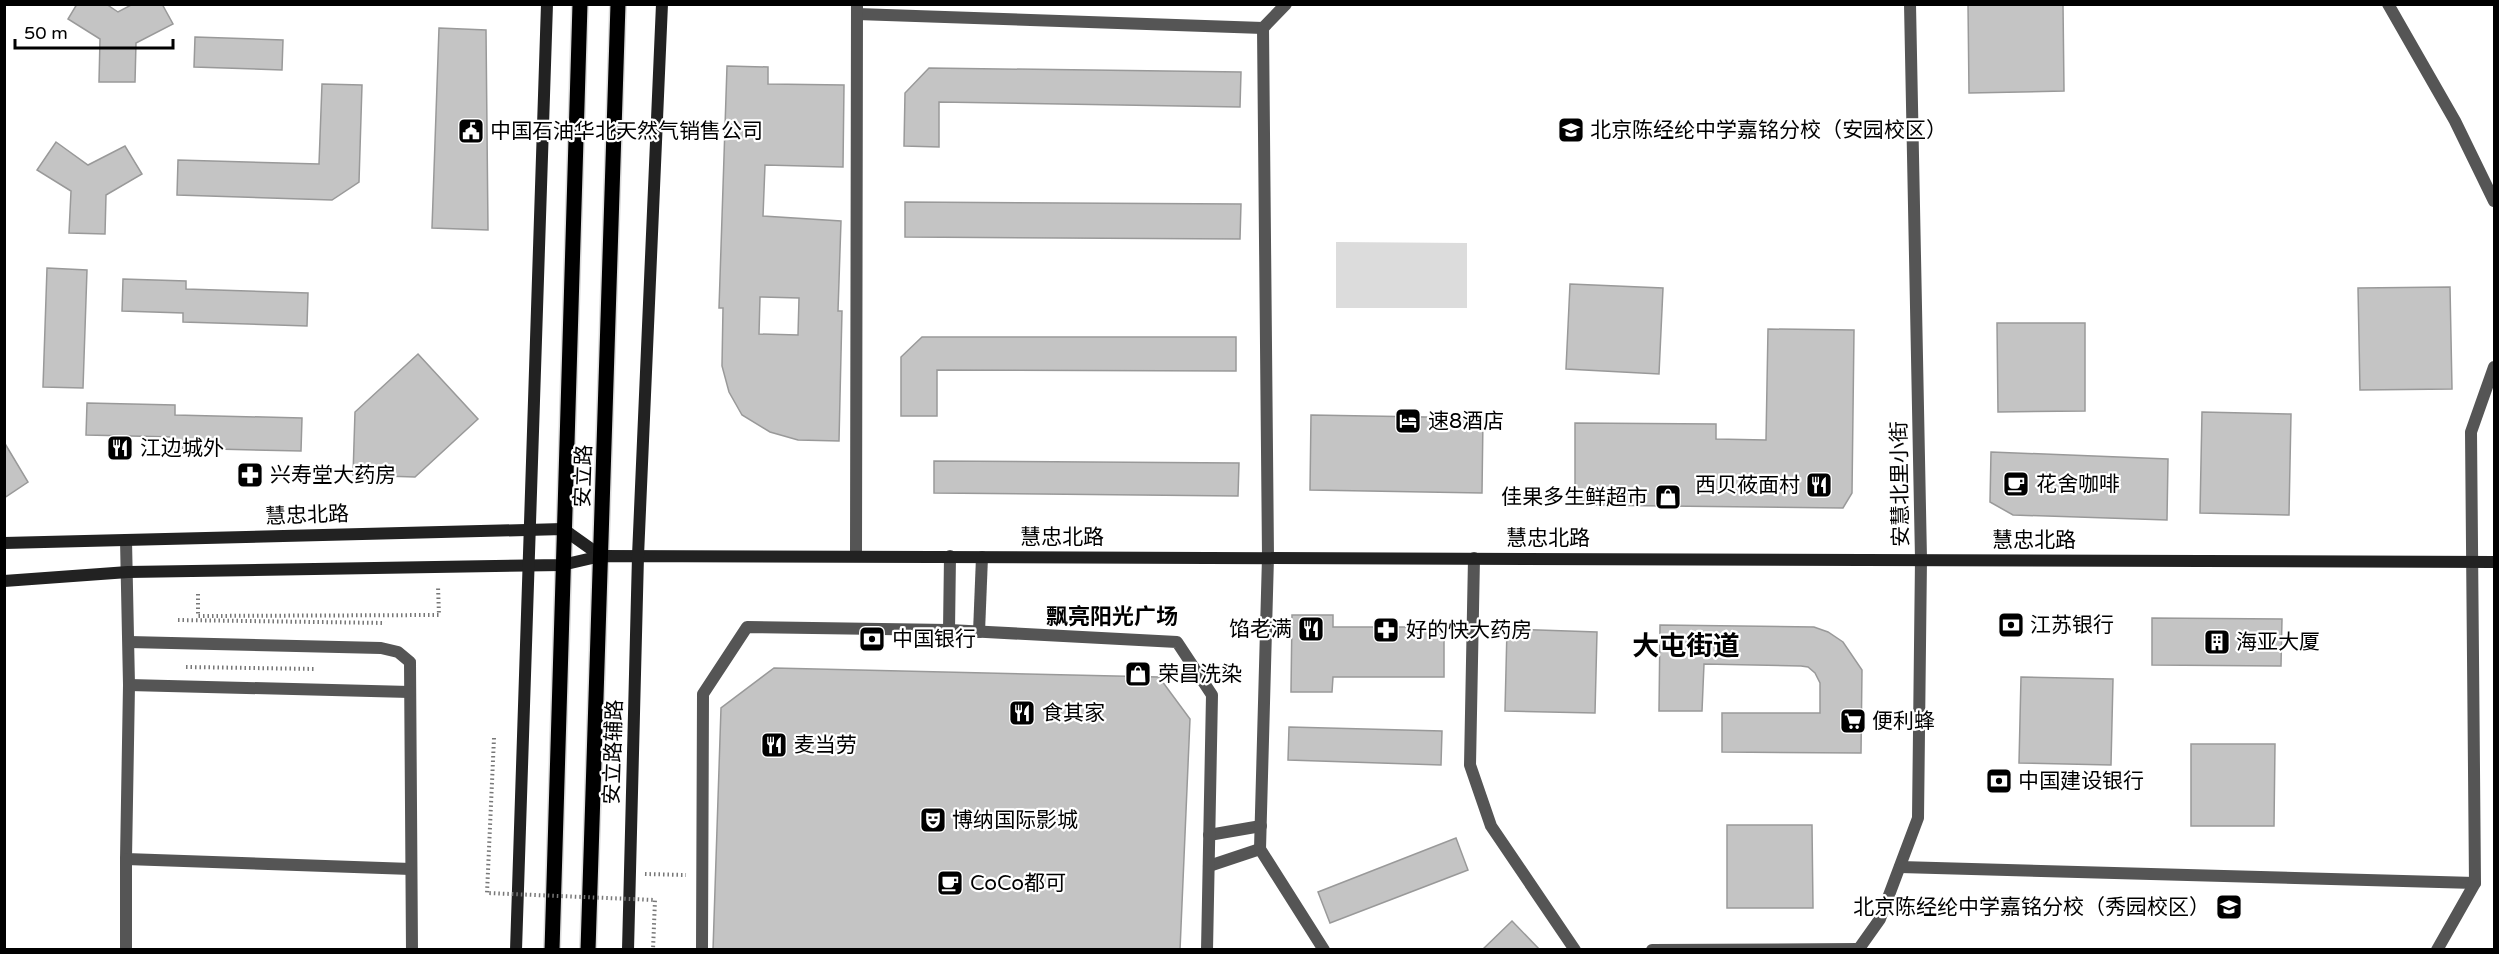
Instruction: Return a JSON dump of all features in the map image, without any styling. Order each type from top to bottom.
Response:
[{"type":"main road","name":"安立路","points":[[552,950],[580,4]]},
{"type":"main road","name":"安立路","points":[[588,950],[618,4]]},
{"type":"street","points":[[516,950],[547,4]]},
{"type":"street","points":[[638,556],[662,4]]},
{"type":"street","points":[[1286,4],[1263,28],[1268,557],[1260,849],[1324,950]]},
{"type":"street","name":"安慧北里小街","points":[[1858,949],[1880,919],[1918,818],[1921,559],[1910,4]]},
{"type":"street","points":[[2388,4],[2455,121],[2494,201]]},
{"type":"street","points":[[856,556],[857,9],[1263,28]]},
{"type":"street","points":[[2437,950],[2475,883],[2474,562],[2471,432],[2494,368]]},
{"type":"street","points":[[563,529],[601,556]]},
{"type":"street","name":"慧忠北路","points":[[4,543],[563,529]]},
{"type":"street","points":[[126,540],[129,642],[126,950]]},
{"type":"street","name":"慧忠北路","points":[[4,581],[128,572],[562,565],[601,556],[2494,562]]},
{"type":"street","name":"安立路辅路","points":[[628,950],[638,556]]},
{"type":"street","points":[[950,556],[950,630]]},
{"type":"street","points":[[979,632],[982,556]]},
{"type":"street","points":[[1474,558],[1470,765],[1491,826],[1575,950]]},
{"type":"street","points":[[702,950],[703,694],[747,627],[950,630],[1176,642],[1212,695],[1207,950]]},
{"type":"street","points":[[129,642],[381,648],[398,652],[410,662],[412,950]]},
{"type":"street","points":[[129,685],[411,692]]},
{"type":"street","points":[[1209,835],[1261,826]]},
{"type":"street","points":[[1209,866],[1260,849]]},
{"type":"street","points":[[126,859],[411,869]]},
{"type":"street","points":[[1900,867],[2475,883]]},
{"type":"street","points":[[1652,950],[1858,949]]},
{"type":"path","points":[[198,594],[198,616],[439,615],[438,586]]},
{"type":"path","points":[[178,620],[385,623]]},
{"type":"path","points":[[186,668],[316,669]]},
{"type":"path","points":[[494,738],[487,893],[655,900],[653,950]]},
{"type":"path","points":[[630,874],[702,875]]},
{"type":"shaded area","points":[[1336,242],[1467,243],[1467,308],[1336,308]]},
{"type":"building","points":[[77,4],[106,4],[118,12],[133,4],[162,4],[173,24],[136,43],[135,82],[99,82],[100,39],[68,19]]},
{"type":"building","points":[[1968,4],[2063,4],[2064,91],[1969,93]]},
{"type":"building","name":"中国石油华北天然气销售公司","points":[[439,28],[486,30],[488,230],[432,228]]},
{"type":"building","points":[[195,37],[283,40],[282,70],[194,67]]},
{"type":"building","points":[[727,66],[768,67],[768,84],[844,85],[843,167],[765,165],[763,216],[841,221],[838,311],[842,311],[839,441],[798,440],[770,432],[742,415],[729,392],[722,366],[723,308],[719,308]],"holes":[[[760,297],[799,298],[798,335],[759,334]]]},
{"type":"building","points":[[929,68],[1241,72],[1240,107],[939,102],[939,147],[904,146],[905,93]]},
{"type":"building","points":[[322,84],[362,85],[359,182],[332,200],[177,195],[178,160],[319,164]]},
{"type":"building","points":[[56,142],[88,165],[125,146],[142,174],[106,195],[105,234],[69,233],[71,191],[37,170]]},
{"type":"building","points":[[905,202],[1241,204],[1240,239],[905,237]]},
{"type":"building","points":[[47,268],[87,270],[83,388],[43,387]]},
{"type":"building","points":[[123,279],[186,281],[186,289],[308,293],[307,326],[183,322],[183,313],[122,311]]},
{"type":"building","points":[[1570,284],[1663,288],[1659,374],[1566,369]]},
{"type":"building","points":[[2450,287],[2452,389],[2360,390],[2358,288]]},
{"type":"building","points":[[1997,323],[2085,323],[2085,411],[1998,412]]},
{"type":"building","points":[[1768,329],[1854,330],[1852,493],[1843,508],[1575,505],[1575,423],[1716,424],[1716,439],[1766,440]]},
{"type":"building","points":[[922,337],[1236,337],[1236,371],[937,370],[937,416],[901,416],[901,357]]},
{"type":"building","points":[[418,354],[478,419],[415,477],[353,475],[355,412]]},
{"type":"building","points":[[87,403],[175,405],[175,415],[302,418],[301,451],[174,448],[174,437],[86,435]]},
{"type":"building","points":[[2202,412],[2291,414],[2289,515],[2200,513]]},
{"type":"building","points":[[1311,415],[1483,418],[1482,493],[1310,490]]},
{"type":"building","points":[[4,442],[28,482],[4,498]]},
{"type":"building","points":[[1991,452],[2168,459],[2167,520],[2013,515],[1990,502]]},
{"type":"building","points":[[934,461],[1239,463],[1238,496],[934,493]]},
{"type":"building","points":[[1292,615],[1333,615],[1333,627],[1444,627],[1444,677],[1333,677],[1332,692],[1291,692]]},
{"type":"building","name":"海亚大厦","points":[[2152,618],[2282,619],[2281,666],[2152,665]]},
{"type":"building","points":[[1660,625],[1814,627],[1828,632],[1843,642],[1862,670],[1861,753],[1722,752],[1722,713],[1820,713],[1820,683],[1815,673],[1808,667],[1704,664],[1702,711],[1659,711]]},
{"type":"building","points":[[1507,629],[1597,632],[1595,713],[1505,711]]},
{"type":"building","points":[[774,668],[1159,677],[1190,719],[1180,950],[713,950],[721,708]]},
{"type":"building","points":[[2021,677],[2113,679],[2111,765],[2019,763]]},
{"type":"building","points":[[1289,727],[1442,731],[1441,765],[1288,760]]},
{"type":"building","points":[[2191,744],[2275,744],[2274,826],[2191,826]]},
{"type":"building","points":[[1727,825],[1812,825],[1813,908],[1727,908]]},
{"type":"building","points":[[1456,838],[1468,870],[1330,923],[1318,892]]},
{"type":"building","points":[[1512,921],[1540,950],[1482,950]]},
{"type":"place","name":"北京陈经纶中学嘉铭分校（安园校区）","points":[[1571,130]]},
{"type":"place","name":"中国石油华北天然气销售公司","points":[[471,131]]},
{"type":"place","name":"速8酒店","points":[[1408,421]]},
{"type":"place","name":"江边城外","points":[[120,448]]},
{"type":"place","name":"兴寿堂大药房","points":[[250,475]]},
{"type":"place","name":"花舍咖啡","points":[[2016,484]]},
{"type":"place","name":"西贝莜面村","points":[[1819,485]]},
{"type":"place","name":"佳果多生鲜超市","points":[[1668,497]]},
{"type":"place","name":"江苏银行","points":[[2011,625]]},
{"type":"place","name":"馅老满","points":[[1311,629]]},
{"type":"place","name":"好的快大药房","points":[[1386,630]]},
{"type":"place","name":"中国银行","points":[[872,639]]},
{"type":"place","name":"海亚大厦","points":[[2217,642]]},
{"type":"place","name":"荣昌洗染","points":[[1138,674]]},
{"type":"place","name":"食其家","points":[[1022,713]]},
{"type":"place","name":"便利蜂","points":[[1853,721]]},
{"type":"place","name":"麦当劳","points":[[774,745]]},
{"type":"place","name":"中国建设银行","points":[[1999,781]]},
{"type":"place","name":"博纳国际影城","points":[[933,820]]},
{"type":"place","name":"CoCo都可","points":[[950,883]]},
{"type":"place","name":"北京陈经纶中学嘉铭分校（秀园校区）","points":[[2229,907]]},
{"type":"district","name":"飘亮阳光广场","points":[[1112,616]]},
{"type":"district","name":"大屯街道","points":[[1686,646]]}]
